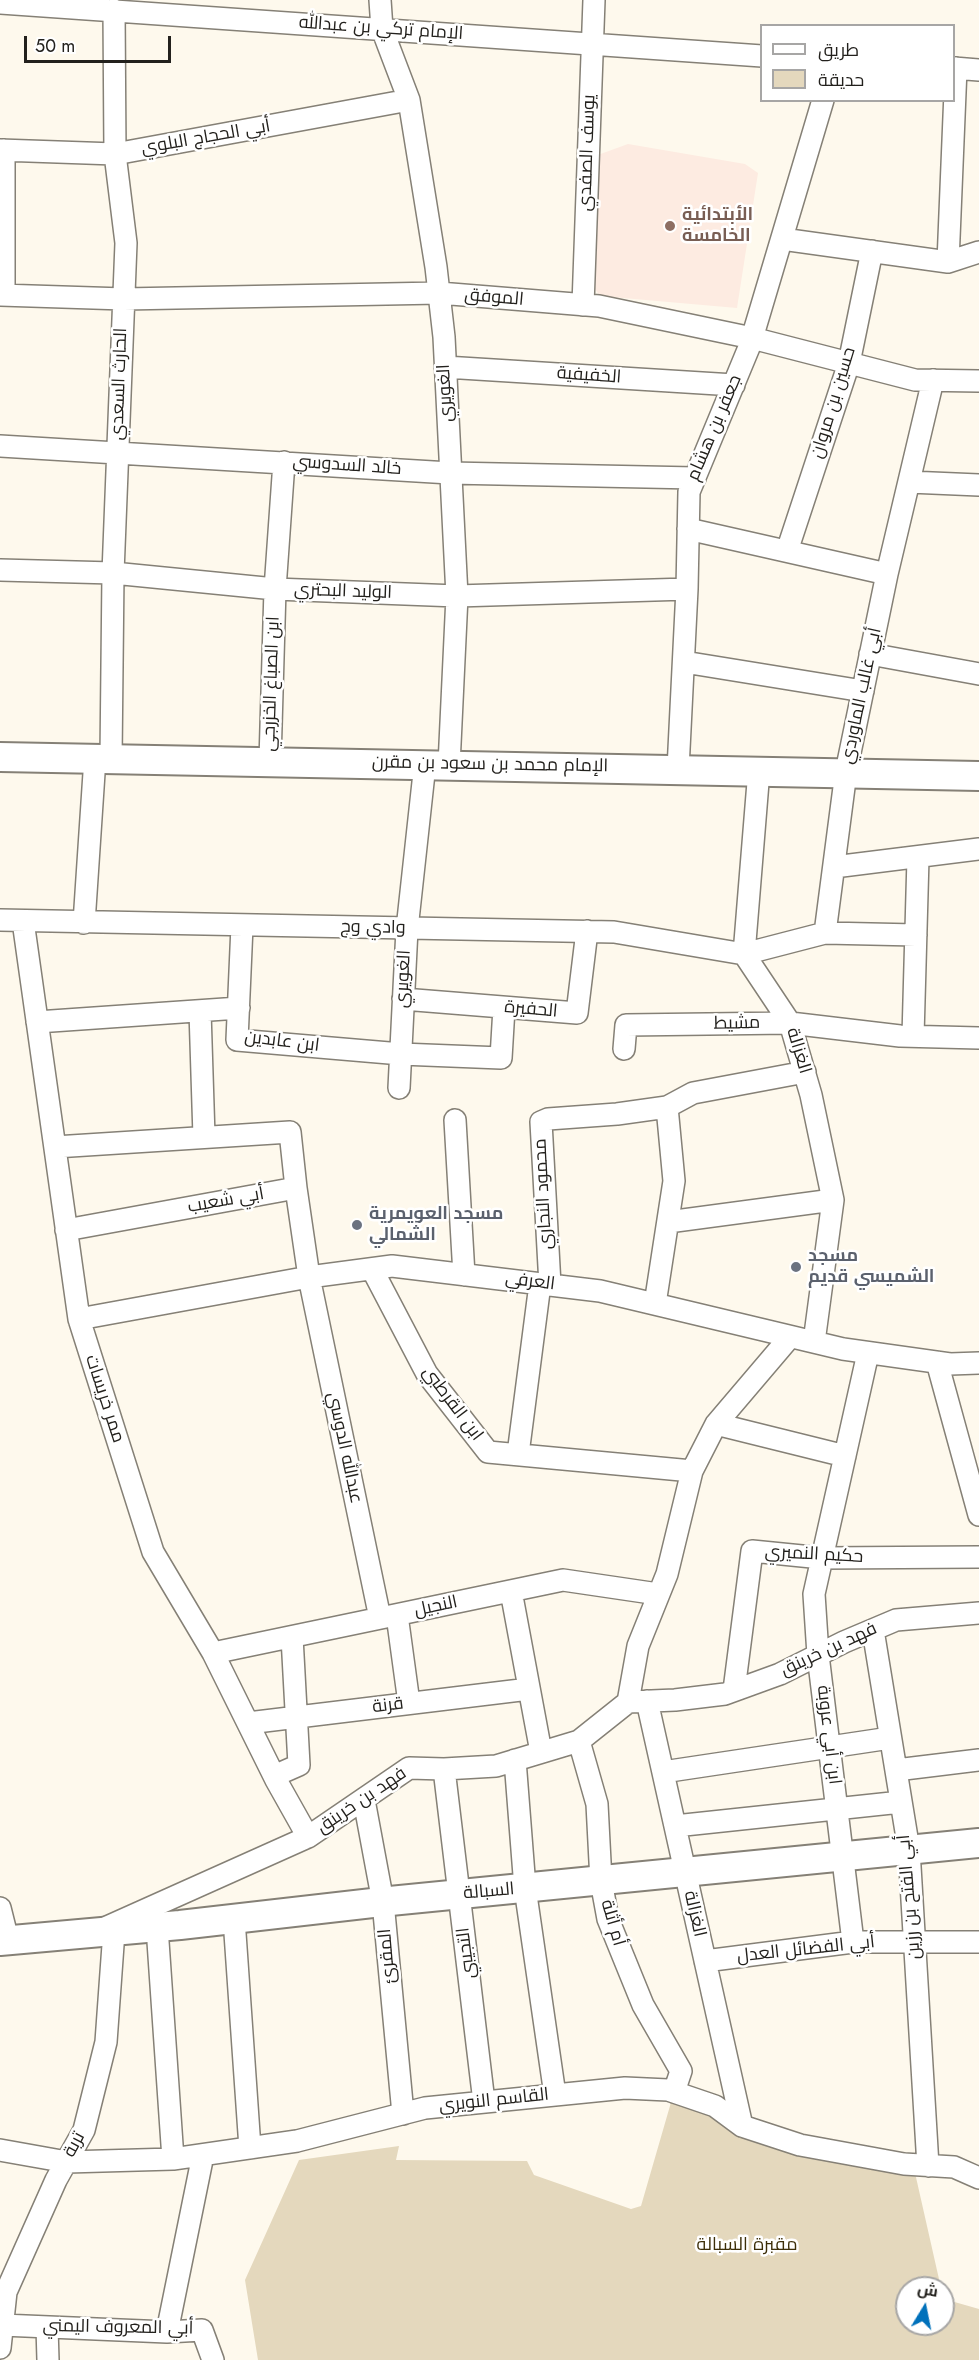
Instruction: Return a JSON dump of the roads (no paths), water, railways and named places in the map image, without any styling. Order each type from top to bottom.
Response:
[{"type":"main road","name":"الإمام محمد بن سعود بن مقرن","points":[[0,756],[678,768],[979,776]]},
{"type":"main road","name":"السبالة","points":[[4,1940],[157,1928],[460,1894],[979,1843]]},
{"type":"street","name":"الغويري","points":[[380,0],[382,29],[409,100],[439,293],[457,596],[437,764],[407,929],[399,1088]]},
{"type":"street","name":"يوسف الصفدي","points":[[583,306],[594,0]]},
{"type":"street","name":"الإمام تركي بن عبدالله","points":[[8,2],[92,5],[114,10],[145,6],[382,29],[592,46],[760,56]]},
{"type":"street","name":"الحارث السعدي","points":[[84,923],[103,758],[126,243],[115,154],[114,10]]},
{"type":"street","points":[[955,68],[979,70]]},
{"type":"street","name":"أبي الحجاج البلوي","points":[[2,150],[115,154],[409,100]]},
{"type":"street","name":"جعفر بن هشام","points":[[678,768],[687,589],[689,492],[752,338],[822,102]]},
{"type":"street","points":[[948,262],[954,102]]},
{"type":"street","points":[[2,150],[2,295]]},
{"type":"street","points":[[782,239],[948,262],[979,252]]},
{"type":"street","name":"حسين بن مروان","points":[[787,551],[849,363],[872,251]]},
{"type":"street","name":"الموفق","points":[[2,295],[124,299],[439,293],[599,306],[752,338],[915,380],[979,381]]},
{"type":"street","name":"الخفيفية","points":[[445,366],[734,385]]},
{"type":"street","name":"أبي غالب الماوردي","points":[[825,933],[846,772],[886,574],[933,380]]},
{"type":"street","name":"خالد السدوسي","points":[[0,446],[450,472],[695,478]]},
{"type":"street","name":"ابن الصباغ الخزرجي","points":[[270,761],[275,590],[284,462]]},
{"type":"street","points":[[909,482],[979,485]]},
{"type":"street","points":[[688,529],[886,574]]},
{"type":"street","name":"الوليد البحتري","points":[[0,570],[112,573],[275,590],[457,596],[687,589]]},
{"type":"street","points":[[870,654],[979,674]]},
{"type":"street","points":[[684,662],[862,691]]},
{"type":"street","points":[[759,770],[744,954],[825,933],[916,935]]},
{"type":"street","points":[[834,867],[979,849]]},
{"type":"street","points":[[913,1036],[918,858]]},
{"type":"street","name":"وادي وج","points":[[0,920],[614,932],[744,954]]},
{"type":"street","name":"ممر خريسات","points":[[23,921],[79,1319],[153,1552],[213,1653],[274,1776],[308,1837]]},
{"type":"street","name":"ابن عابدين","points":[[242,926],[237,1040],[401,1054]]},
{"type":"street","name":"الحفيرة","points":[[403,999],[577,1014],[586,931]]},
{"type":"street","name":"الغزالة","points":[[744,954],[790,1023],[812,1095],[833,1200],[814,1342]]},
{"type":"street","points":[[37,1022],[239,1008]]},
{"type":"street","points":[[401,1054],[501,1058],[504,1008]]},
{"type":"street","points":[[200,1011],[204,1137]]},
{"type":"street","name":"مشيط","points":[[624,1049],[626,1025],[790,1023],[913,1036],[979,1038]]},
{"type":"street","name":"محمود النجاري","points":[[545,1284],[541,1122],[548,1119],[617,1114],[667,1107],[693,1093],[805,1072]]},
{"type":"street","points":[[655,1304],[674,1181],[667,1107]]},
{"type":"street","points":[[455,1120],[464,1275]]},
{"type":"street","points":[[55,1147],[290,1132],[309,1277]]},
{"type":"street","name":"أبي شعيب","points":[[66,1230],[296,1188]]},
{"type":"street","points":[[668,1222],[833,1200]]},
{"type":"street","name":"العرفي","points":[[79,1319],[309,1277],[392,1266],[600,1291],[790,1337],[868,1353],[950,1364],[979,1363]]},
{"type":"street","name":"ابن القرطبي","points":[[372,1269],[427,1374],[488,1452],[692,1470]]},
{"type":"street","name":"عبدالله الدوسي","points":[[309,1277],[409,1703]]},
{"type":"street","points":[[518,1454],[545,1284]]},
{"type":"street","name":"الغزالة","points":[[742,2126],[663,1772],[638,1702],[638,1646],[667,1574],[692,1470],[716,1424],[790,1337]]},
{"type":"street","name":"ابن أبي عروبة","points":[[854,1942],[818,1655],[814,1594],[868,1353]]},
{"type":"street","points":[[938,1362],[979,1515]]},
{"type":"street","points":[[716,1424],[845,1456]]},
{"type":"street","name":"حكيم النميري","points":[[734,1690],[752,1551],[822,1558],[979,1557]]},
{"type":"street","name":"النجيل","points":[[213,1653],[563,1580],[658,1594]]},
{"type":"street","points":[[511,1591],[541,1752]]},
{"type":"street","name":"فهد بن خرينق","points":[[103,1932],[308,1837],[410,1768],[496,1766],[579,1741],[638,1702],[705,1696],[734,1690],[780,1674],[896,1620],[979,1613]]},
{"type":"street","name":"أبي الفتح بن رزين","points":[[873,1630],[909,1850],[928,2166]]},
{"type":"street","points":[[274,1776],[299,1765],[292,1636]]},
{"type":"street","name":"قرنة","points":[[248,1723],[529,1689]]},
{"type":"street","points":[[663,1772],[890,1738]]},
{"type":"street","name":"أم أثلة","points":[[579,1741],[597,1804],[601,1881],[608,1919],[643,2005],[681,2071],[674,2092]]},
{"type":"street","points":[[515,1760],[525,1888],[555,2095]]},
{"type":"street","points":[[896,1770],[979,1760]]},
{"type":"street","name":"التجيبي","points":[[444,1769],[484,2102]]},
{"type":"street","name":"المقرئ","points":[[364,1800],[383,1902],[402,2114]]},
{"type":"street","points":[[675,1826],[900,1802]]},
{"type":"street","points":[[0,1908],[4,1940]]},
{"type":"street","points":[[234,1919],[250,2148]]},
{"type":"street","points":[[157,1928],[172,2159]]},
{"type":"street","name":"تربة","points":[[0,2349],[3,2299],[56,2180],[84,2130],[106,2042],[103,1932]]},
{"type":"street","name":"أبي الفضائل العدل","points":[[705,1961],[854,1942],[979,1942]]},
{"type":"street","name":"القاسم النويري","points":[[0,2150],[67,2162],[172,2159],[297,2141],[425,2108],[625,2088],[668,2090],[715,2106],[742,2126],[800,2145],[904,2164],[954,2167],[979,2178]]},
{"type":"street","points":[[167,2332],[202,2155]]},
{"type":"street","name":"أبي المعروف اليمني","points":[[2,2325],[167,2332],[202,2330],[213,2360]]},
{"type":"street","points":[[47,2327],[48,2360]]},
{"type":"place","name":"الأبتدائية الخامسة","points":[[670,226]]},
{"type":"place","name":"مسجد العويمرية الشمالي","points":[[357,1225]]},
{"type":"place","name":"مسجد الشميسي قديم","points":[[796,1267]]},
{"type":"park label","name":"مقبرة السبالة","points":[[747,2246]]}]
